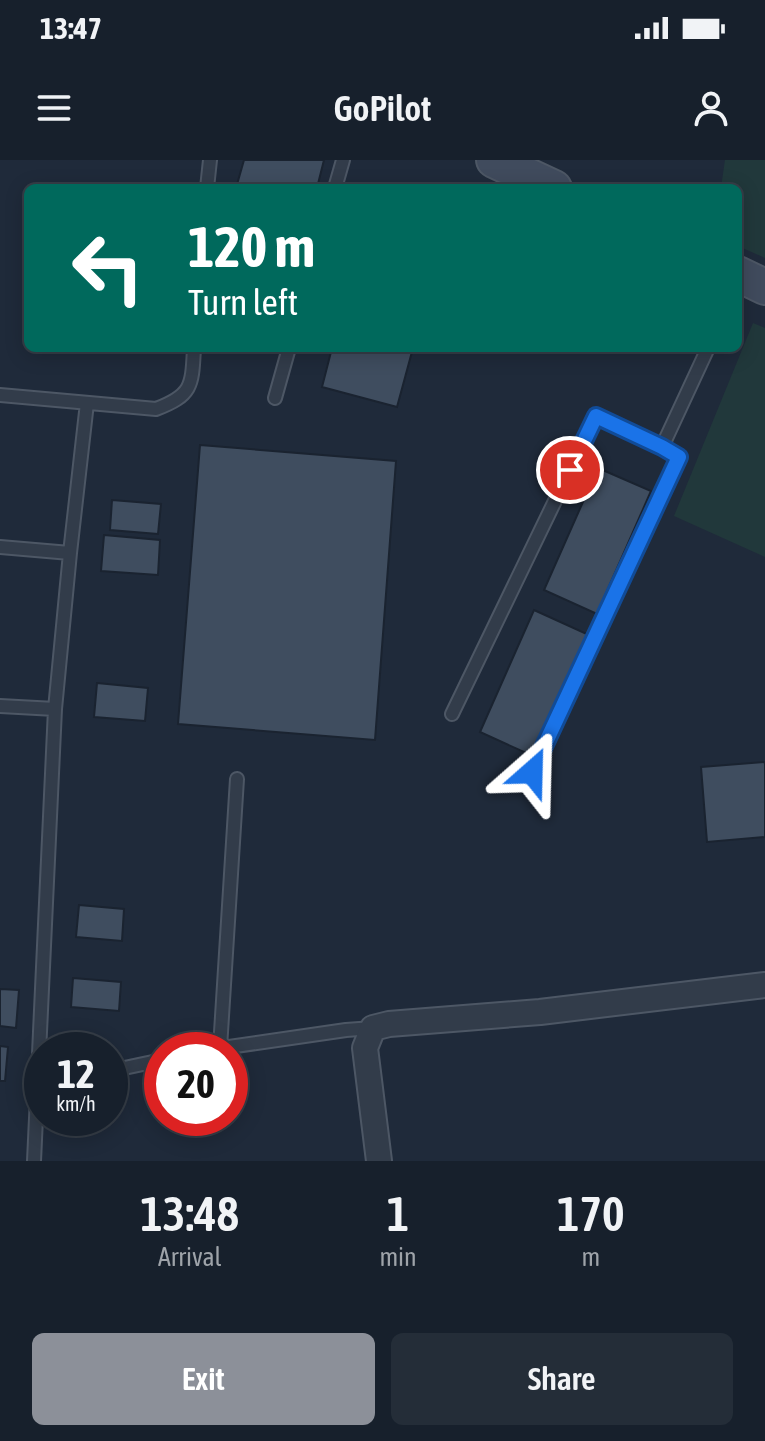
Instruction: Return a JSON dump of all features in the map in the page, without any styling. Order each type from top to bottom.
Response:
[{"type":"main road","points":[[494,160],[545,184]]},
{"type":"street","points":[[379,1161],[365,1048],[373,1028],[765,985]]},
{"type":"lane","points":[[207,184],[210,160]]},
{"type":"lane","points":[[336,184],[343,160]]},
{"type":"lane","points":[[0,395],[156,409],[179,400],[189,386],[193,375],[194,352]]},
{"type":"lane","points":[[275,398],[288,352]]},
{"type":"lane","points":[[662,447],[706,352]]},
{"type":"lane","points":[[41,1032],[55,709],[87,403]]},
{"type":"lane","points":[[452,714],[596,416],[679,457],[532,772]]},
{"type":"lane","points":[[0,547],[70,553]]},
{"type":"lane","points":[[0,706],[55,709]]},
{"type":"lane","points":[[215,1032],[237,779]]},
{"type":"lane","points":[[248,1045],[373,1028]]},
{"type":"lane","points":[[34,1161],[36,1136]]},
{"type":"green space","points":[[725,160],[765,160],[765,258],[742,248],[742,184],[722,184]]},
{"type":"green space","points":[[753,323],[765,328],[765,557],[674,516]]},
{"type":"building","points":[[244,160],[324,160],[318,184],[237,184]]},
{"type":"building","points":[[331,352],[412,352],[397,407],[322,387]]},
{"type":"building","points":[[200,445],[396,461],[375,740],[178,724]]},
{"type":"building","points":[[598,468],[651,491],[597,614],[544,590]]},
{"type":"building","points":[[112,500],[161,504],[158,534],[110,530]]},
{"type":"building","points":[[104,535],[160,540],[158,575],[101,571]]},
{"type":"building","points":[[534,610],[589,635],[535,757],[480,732]]},
{"type":"building","points":[[97,683],[148,688],[145,721],[94,717]]},
{"type":"building","points":[[765,762],[765,837],[707,842],[701,767]]},
{"type":"building","points":[[79,905],[124,909],[122,941],[76,937]]},
{"type":"building","points":[[73,978],[121,982],[119,1011],[71,1007]]},
{"type":"building","points":[[0,989],[19,990],[16,1028],[0,1026]]},
{"type":"building","points":[[0,1046],[8,1047],[5,1081],[0,1081]]},
{"type":"route","points":[[532,772],[679,457],[596,416],[570,470]]}]
